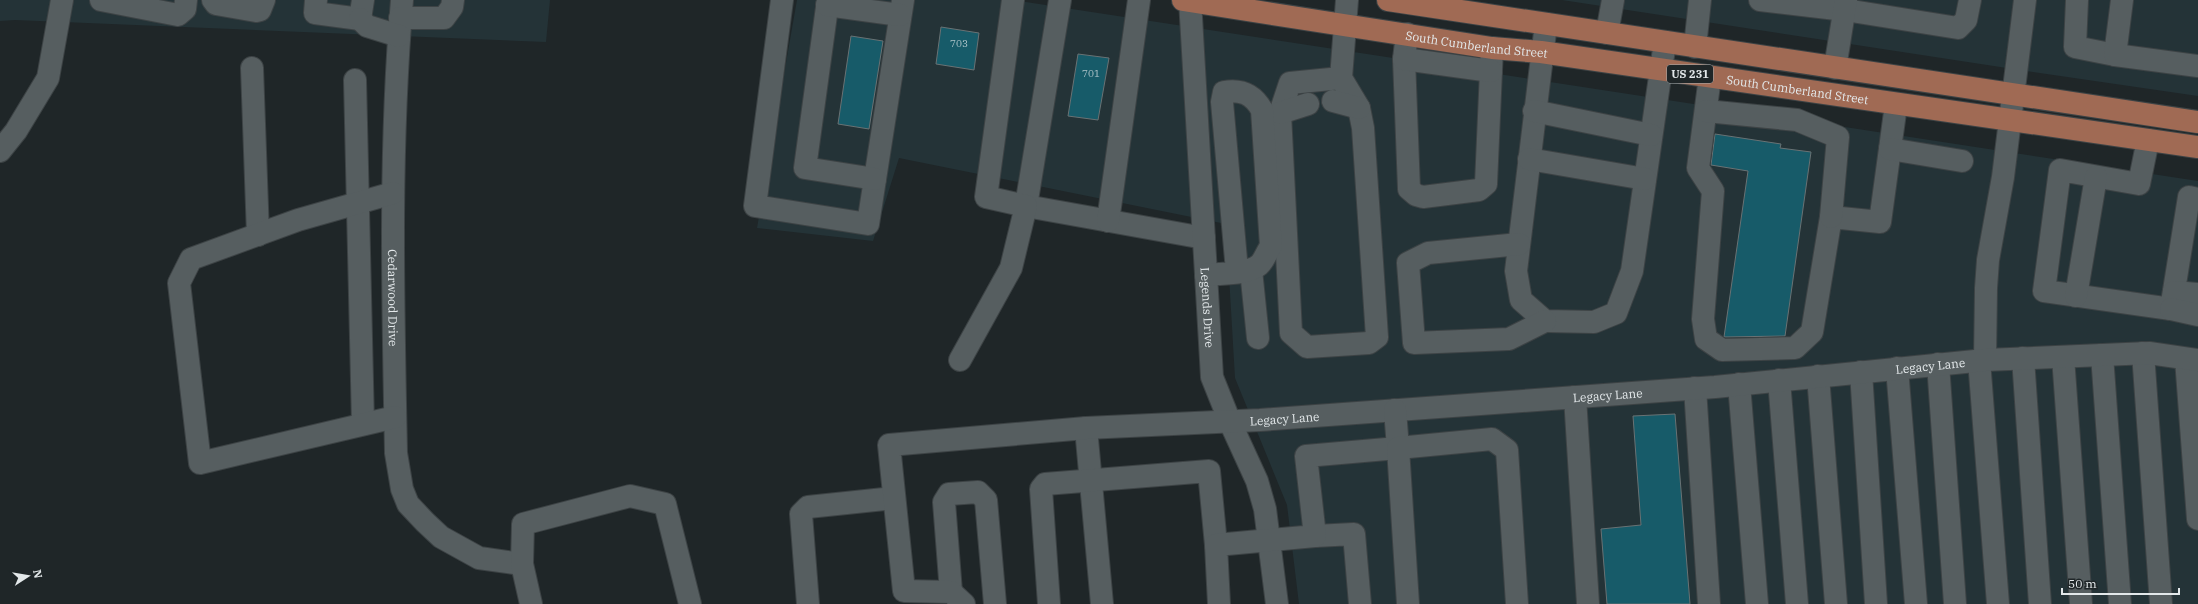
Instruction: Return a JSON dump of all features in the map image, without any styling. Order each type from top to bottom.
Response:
[{"type":"main road","name":"South Cumberland Street","points":[[1187,0],[1492,48],[1541,52],[2198,147]]},
{"type":"main road","name":"US 231","points":[[1388,0],[2198,122]]},
{"type":"street","points":[[0,151],[16,131],[48,78],[62,0]]},
{"type":"street","points":[[101,0],[178,15],[185,9],[186,0]]},
{"type":"street","points":[[213,0],[216,4],[256,11],[260,10],[264,0]]},
{"type":"street","points":[[316,0],[315,13],[362,9],[367,26],[400,18],[444,18],[452,7],[453,0]]},
{"type":"street","points":[[782,0],[755,206],[868,224],[875,179],[901,8],[827,2],[805,168],[875,179]]},
{"type":"street","points":[[1014,0],[986,197],[1026,206],[1204,238]]},
{"type":"street","points":[[960,360],[1011,268],[1026,206],[1060,0]]},
{"type":"street","points":[[1108,221],[1139,0]]},
{"type":"street","name":"Legends Drive","points":[[1187,0],[1204,238],[1212,377],[1230,422],[1257,481],[1265,509],[1277,604]]},
{"type":"street","points":[[1341,78],[1290,83],[1280,113],[1291,333],[1307,347],[1369,343],[1377,337],[1364,136],[1359,108],[1341,78],[1347,0]]},
{"type":"street","points":[[1607,33],[1613,0]]},
{"type":"street","points":[[1695,47],[1700,0]]},
{"type":"street","points":[[1768,0],[1846,5],[1958,28],[1966,20],[1970,0]]},
{"type":"street","points":[[1998,604],[1982,360],[1988,260],[2003,177],[2025,0]]},
{"type":"street","points":[[2077,0],[2075,47],[2115,55],[2198,66]]},
{"type":"street","points":[[2115,55],[2122,0]]},
{"type":"street","points":[[1835,68],[1846,5]]},
{"type":"street","name":"Cedarwood Drive","points":[[400,18],[393,194],[395,417],[398,474],[408,504],[441,537],[479,558],[522,564]]},
{"type":"street","points":[[1545,321],[1521,300],[1516,271],[1541,52],[1546,24]]},
{"type":"street","points":[[1407,34],[1404,58],[1409,189],[1416,195],[1423,196],[1479,190],[1486,184],[1488,169],[1492,48]]},
{"type":"street","points":[[1519,244],[1428,253],[1408,263],[1414,343],[1510,339],[1545,321],[1594,322],[1616,313],[1632,272],[1665,42]]},
{"type":"street","points":[[1404,58],[1491,71]]},
{"type":"street","points":[[252,68],[258,235]]},
{"type":"street","points":[[1706,111],[1797,120],[1838,137],[1831,217],[1812,332],[1795,348],[1722,350],[1706,339],[1703,319],[1713,191],[1698,168],[1710,77]]},
{"type":"street","points":[[355,80],[363,424]]},
{"type":"street","points":[[1206,275],[1251,265],[1271,246],[1262,110],[1251,98],[1232,90],[1224,92],[1222,102],[1229,178],[1251,265],[1258,338]]},
{"type":"street","points":[[1333,100],[1359,108]]},
{"type":"street","points":[[1280,113],[1308,104]]},
{"type":"street","points":[[1831,217],[1880,222],[1896,104]]},
{"type":"street","points":[[1534,111],[1651,135]]},
{"type":"street","points":[[2148,140],[2139,184],[2060,170],[2044,291],[2076,296],[2173,301],[2198,294]]},
{"type":"street","points":[[1890,149],[1962,161]]},
{"type":"street","points":[[1529,159],[1645,179]]},
{"type":"street","points":[[2076,296],[2096,177]]},
{"type":"street","points":[[393,194],[298,220],[191,259],[179,283],[200,463],[395,417]]},
{"type":"street","points":[[2173,301],[2189,197],[2198,199]]},
{"type":"street","points":[[2173,301],[2198,314]]},
{"type":"street","points":[[2143,353],[2161,604]]},
{"type":"street","name":"Legacy Lane","points":[[894,498],[889,445],[1086,428],[1230,422],[1695,388],[1982,360],[2143,353],[2192,359]]},
{"type":"street","points":[[2102,355],[2120,604]]},
{"type":"street","points":[[2063,356],[2081,604]]},
{"type":"street","points":[[2023,358],[2040,604]]},
{"type":"street","points":[[2192,359],[2198,519]]},
{"type":"street","points":[[1938,364],[1955,604]]},
{"type":"street","points":[[1897,368],[1916,604]]},
{"type":"street","points":[[1861,372],[1876,604]]},
{"type":"street","points":[[1818,376],[1836,604]]},
{"type":"street","points":[[1779,380],[1797,604]]},
{"type":"street","points":[[1739,384],[1757,604]]},
{"type":"street","points":[[1695,388],[1709,604]]},
{"type":"street","points":[[1575,397],[1588,604]]},
{"type":"street","points":[[1395,410],[1408,604]]},
{"type":"street","points":[[1086,428],[1102,604]]},
{"type":"street","points":[[1315,536],[1306,456],[1492,439],[1507,450],[1517,604]]},
{"type":"street","points":[[1049,604],[1041,489],[1045,484],[1091,479],[1209,472],[1216,545],[1219,604]]},
{"type":"street","points":[[808,604],[801,514],[808,507],[894,498],[904,600],[958,598],[944,502],[949,494],[978,492],[986,500],[995,604]]},
{"type":"street","points":[[531,604],[522,564],[523,524],[630,496],[665,504],[690,604]]},
{"type":"street","points":[[1216,545],[1354,534],[1360,604]]},
{"type":"shaded area","points":[[0,0],[550,0],[546,42],[15,20],[0,21]]},
{"type":"shaded area","points":[[797,0],[1013,0],[2198,181],[2198,604],[1299,604],[1287,505],[1235,378],[1226,224],[899,158],[873,241],[757,228]]},
{"type":"shaded area","points":[[1562,0],[2198,0],[2198,96],[2033,72]]},
{"type":"building","points":[[941,27],[979,33],[974,70],[936,64]]},
{"type":"building","points":[[851,36],[883,41],[869,129],[838,124]]},
{"type":"building","points":[[1078,54],[1109,58],[1098,120],[1068,116]]},
{"type":"building","points":[[1715,134],[1781,144],[1780,148],[1811,152],[1785,336],[1724,337],[1748,171],[1711,165]]},
{"type":"building","points":[[1675,414],[1690,604],[1607,604],[1601,529],[1641,525],[1633,416]]}]
